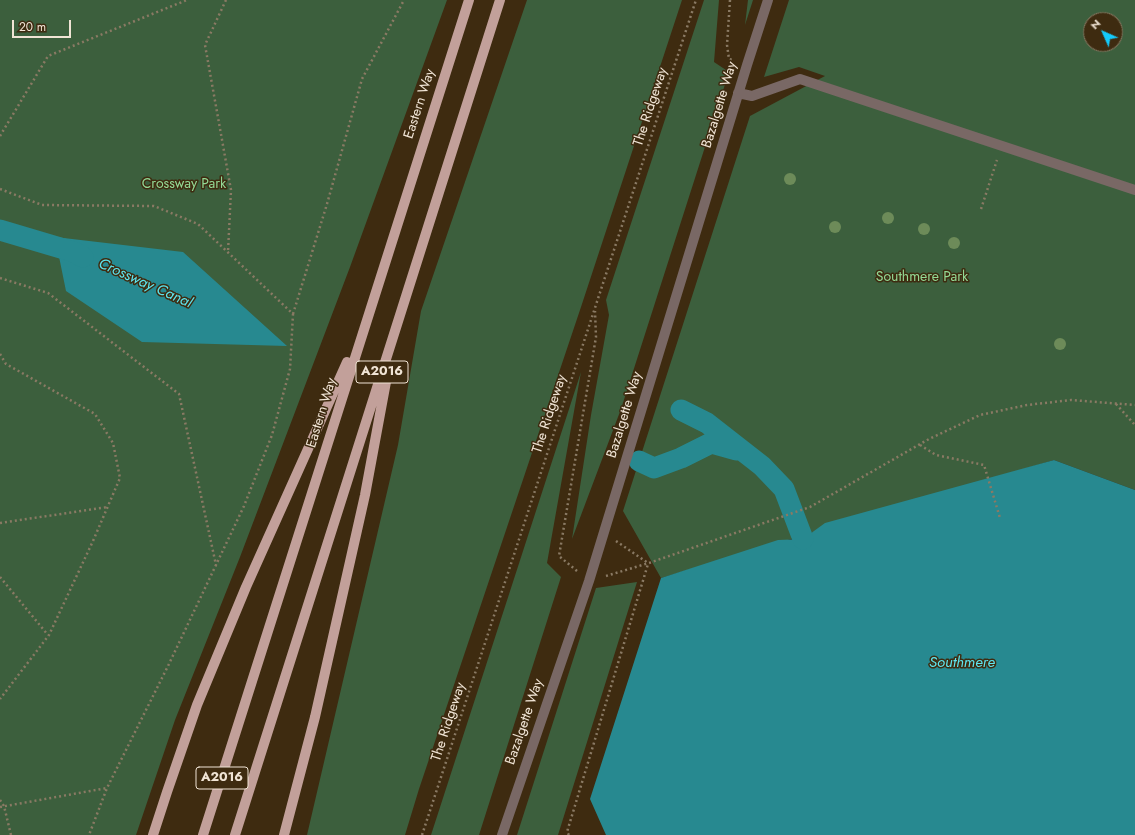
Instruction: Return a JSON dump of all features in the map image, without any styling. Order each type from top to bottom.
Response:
[{"type":"main road","name":"Eastern Way","points":[[203,835],[469,0]]},
{"type":"main road","name":"A2016","points":[[235,835],[500,0]]},
{"type":"main road","points":[[153,835],[197,706],[246,587],[366,320]]},
{"type":"main road","points":[[284,835],[315,717],[365,495],[396,328]]},
{"type":"street","name":"Bazalgette Way","points":[[502,835],[589,581],[738,93],[768,0]]},
{"type":"street","points":[[738,93],[752,96],[800,79],[1135,190]]},
{"type":"path","points":[[0,136],[48,56],[187,0]]},
{"type":"path","points":[[226,0],[205,45],[231,190],[228,253]]},
{"type":"path","points":[[89,835],[106,788],[168,666],[244,506],[272,435],[290,369],[293,314],[327,204],[362,79],[404,0]]},
{"type":"path","name":"The Ridgeway","points":[[422,835],[696,0]]},
{"type":"path","points":[[729,59],[727,44],[730,0]]},
{"type":"path","points":[[981,209],[994,168]]},
{"type":"path","points":[[0,189],[42,205],[154,206],[198,224],[293,314]]},
{"type":"path","points":[[0,278],[48,293],[179,394],[216,565]]},
{"type":"path","points":[[595,308],[596,337],[559,556],[589,581],[649,563],[810,507],[919,444],[980,415],[1027,405],[1071,400],[1135,405]]},
{"type":"path","points":[[0,354],[6,364],[95,414],[113,443],[120,478],[49,636],[0,699]]},
{"type":"path","points":[[1116,403],[1135,424]]},
{"type":"path","points":[[919,444],[936,455],[984,466],[1000,518]]},
{"type":"path","points":[[0,523],[108,507]]},
{"type":"path","points":[[604,532],[649,563]]},
{"type":"path","points":[[568,835],[567,832],[649,563]]},
{"type":"path","points":[[0,577],[49,636]]},
{"type":"path","points":[[0,807],[106,788]]},
{"type":"path","points":[[0,800],[4,806],[11,835]]},
{"type":"green space","name":"Crossway Park","points":[[0,0],[447,0],[350,267],[240,557],[175,720],[136,835],[0,835]]},
{"type":"green space","points":[[527,0],[682,0],[405,835],[307,835],[398,445],[421,311]]},
{"type":"green space","points":[[704,0],[719,0],[714,62],[729,72],[621,409],[572,539],[591,415],[609,315],[606,300]]},
{"type":"green space","points":[[748,0],[753,0],[745,25]]},
{"type":"green space","name":"Southmere Park","points":[[789,0],[1135,0],[1135,490],[1054,460],[661,578],[623,511],[750,116],[825,76],[799,67],[764,77]]},
{"type":"green space","points":[[581,372],[547,563],[561,577],[479,835],[431,835]]},
{"type":"green space","points":[[637,582],[558,835],[517,835],[596,588]]},
{"type":"water","points":[[55,237],[183,252],[287,346],[142,342],[66,291]]},
{"type":"water","name":"Southmere","points":[[1054,460],[1135,490],[1135,835],[606,835],[590,799],[661,578],[778,540],[803,539],[825,523]]},
{"type":"waterway","name":"Crossway Canal","points":[[0,230],[74,252],[83,257]]},
{"type":"waterway","name":"Crossway Canal","points":[[681,410],[707,423],[762,466],[784,489],[803,539]]},
{"type":"waterway","points":[[639,461],[654,468],[681,458],[711,443],[736,450]]}]
